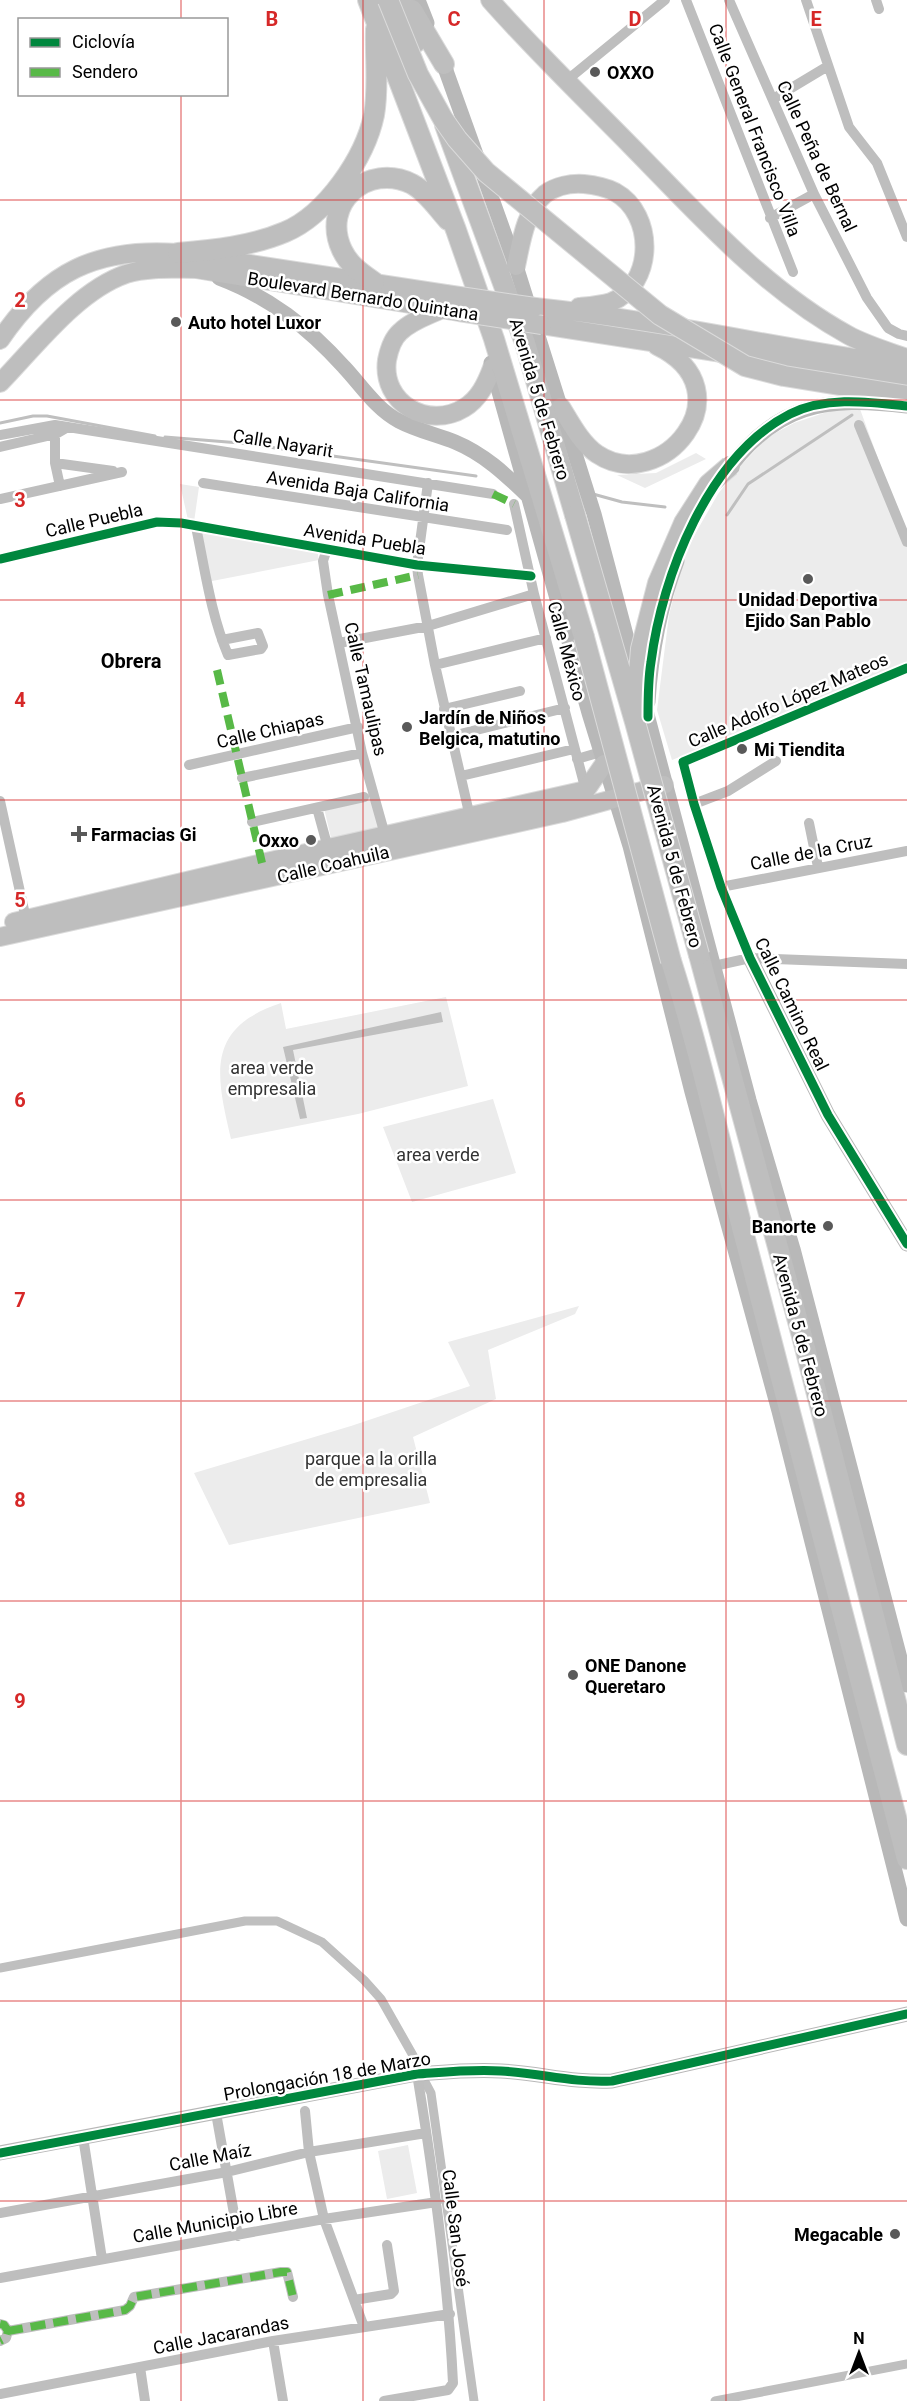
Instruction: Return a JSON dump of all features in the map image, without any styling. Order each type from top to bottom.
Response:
[{"type":"highway","name":"Avenida 5 de Febrero","points":[[368,0],[466,256],[494,339],[584,638],[670,962],[715,1119],[907,1859]]},
{"type":"highway","points":[[388,0],[418,74],[457,139],[486,172],[660,315],[745,366],[784,376],[907,396]]},
{"type":"highway","name":"Avenida 5 de Febrero","points":[[399,0],[525,343],[575,514],[641,719],[707,960],[767,1208],[907,1745]]},
{"type":"highway","points":[[407,0],[444,64]]},
{"type":"highway","points":[[178,254],[236,246],[286,232],[308,219],[327,200],[355,162],[369,135],[374,113],[376,20]]},
{"type":"highway","points":[[374,282],[347,260],[337,235],[337,220],[341,206],[350,193],[362,184],[387,177],[414,185],[428,197],[456,230]]},
{"type":"highway","points":[[641,719],[641,649],[658,583],[684,523],[709,484],[730,466]]},
{"type":"highway","points":[[717,1183],[748,1253]]},
{"type":"highway","points":[[767,1208],[793,1249]]},
{"type":"highway","points":[[825,1372],[831,1448]]},
{"type":"highway","points":[[797,1437],[805,1512]]},
{"type":"main road","name":"Avenida 5 de Febrero","points":[[418,0],[444,64],[516,266],[594,514],[641,719],[664,785],[707,960],[793,1249],[907,1685]]},
{"type":"main road","points":[[490,0],[566,81],[714,230],[782,290],[849,336],[907,358]]},
{"type":"main road","points":[[516,266],[523,232],[538,203],[545,194],[561,186],[576,183],[599,185],[617,193],[632,207],[642,226],[646,245],[644,263],[637,280],[623,294],[611,302],[539,313]]},
{"type":"main road","name":"Boulevard Bernardo Quintana","points":[[0,326],[20,312],[52,283],[94,261],[149,251],[374,282],[443,302],[459,312],[539,313],[626,338],[907,382]]},
{"type":"main road","name":"Avenida 5 de Febrero","points":[[466,256],[492,368],[614,798],[630,846],[805,1512],[907,1919]]},
{"type":"main road","name":"Boulevard Bernardo Quintana","points":[[0,383],[74,307],[97,289],[128,274],[158,269],[196,269],[443,302],[635,321],[838,357],[907,366]]},
{"type":"main road","points":[[196,269],[234,284],[301,323],[344,366],[373,400],[399,421],[458,443],[483,456],[529,497]]},
{"type":"main road","points":[[443,302],[399,332],[389,348],[386,367],[390,389],[402,405],[425,416],[449,416],[466,407],[486,386],[492,368]]},
{"type":"main road","points":[[0,340],[20,312]]},
{"type":"main road","points":[[561,406],[578,435],[597,454],[616,463],[636,465],[658,457],[677,443],[694,421],[698,401],[694,379],[679,360],[665,350],[651,343],[626,338]]},
{"type":"main road","points":[[730,466],[766,430],[790,414],[815,406],[853,401],[907,406]]},
{"type":"main road","points":[[588,798],[603,758]]},
{"type":"main road","name":"Calle Coahuila","points":[[0,925],[470,817],[588,798],[614,798],[664,785]]},
{"type":"main road","name":"Calle Coahuila","points":[[0,938],[588,798]]},
{"type":"main road","name":"Calle Camino Real","points":[[750,958],[828,1115],[907,1244]]},
{"type":"main road","name":"Prolongación 18 de Marzo","points":[[0,2153],[216,2114],[302,2095],[417,2074],[450,2071],[502,2071],[568,2081],[612,2081],[907,2014]]},
{"type":"street","points":[[566,81],[665,0]]},
{"type":"street","name":"Calle General Francisco Villa","points":[[686,0],[793,272]]},
{"type":"street","name":"Calle Peña de Bernal","points":[[729,0],[814,194],[867,298],[882,321],[899,334],[907,336]]},
{"type":"street","points":[[806,0],[849,127],[877,163],[907,237]]},
{"type":"street","points":[[773,99],[828,66]]},
{"type":"street","points":[[770,218],[814,194]]},
{"type":"street","points":[[859,425],[907,542]]},
{"type":"street","name":"Calle Nayarit","points":[[0,435],[68,427],[493,494]]},
{"type":"street","points":[[55,429],[55,463],[60,486]]},
{"type":"street","name":"Calle Nayarit","points":[[0,447],[55,429]]},
{"type":"street","points":[[0,499],[122,472],[55,463]]},
{"type":"street","name":"Avenida Baja California","points":[[203,483],[507,530]]},
{"type":"street","points":[[428,483],[417,565],[444,709],[470,817]]},
{"type":"street","name":"Calle México","points":[[514,504],[534,594],[588,798]]},
{"type":"street","name":"Calle Puebla","points":[[0,559],[157,522],[181,523],[195,527]]},
{"type":"street","points":[[195,527],[222,640],[228,656],[261,649],[260,634],[256,633],[222,640]]},
{"type":"street","name":"Avenida Puebla","points":[[195,527],[417,565],[531,576]]},
{"type":"street","name":"Calle Tamaulipas","points":[[327,549],[322,561],[362,753],[385,835]]},
{"type":"street","points":[[339,644],[428,626],[534,594]]},
{"type":"street","points":[[435,665],[546,638]]},
{"type":"street","name":"Calle Adolfo López Mateos","points":[[683,762],[907,668]]},
{"type":"street","points":[[444,709],[520,691]]},
{"type":"street","points":[[452,736],[565,708]]},
{"type":"street","name":"Calle Chiapas","points":[[189,765],[358,727]]},
{"type":"street","points":[[242,777],[362,753]]},
{"type":"street","points":[[461,776],[575,754],[603,758]]},
{"type":"street","points":[[694,804],[728,791],[776,761]]},
{"type":"street","name":"Calle Camino Real","points":[[683,762],[720,887],[750,958]]},
{"type":"street","points":[[252,822],[364,797]]},
{"type":"street","points":[[0,801],[26,919]]},
{"type":"street","points":[[317,808],[328,848]]},
{"type":"street","points":[[809,824],[818,867]]},
{"type":"street","name":"Calle de la Cruz","points":[[720,887],[907,851]]},
{"type":"street","points":[[707,960],[750,958],[907,964]]},
{"type":"street","name":"Calle San José","points":[[384,2401],[448,2390],[453,2383],[450,2314],[437,2202],[417,2074]]},
{"type":"street","points":[[305,2111],[309,2152],[324,2219],[364,2327]]},
{"type":"street","points":[[216,2114],[238,2236]]},
{"type":"street","name":"Calle Maíz","points":[[0,2213],[227,2172],[309,2152],[426,2133]]},
{"type":"street","points":[[83,2137],[102,2259]]},
{"type":"street","name":"Calle Municipio Libre","points":[[0,2278],[324,2219],[437,2202]]},
{"type":"street","points":[[354,2300],[391,2294],[394,2291],[387,2245]]},
{"type":"street","points":[[0,2342],[6,2338],[4,2327],[125,2310],[130,2306],[134,2297],[281,2272],[286,2272],[289,2276],[293,2297]]},
{"type":"street","name":"Calle Jacarandas","points":[[0,2394],[273,2341],[450,2314]]},
{"type":"street","points":[[273,2341],[283,2401]]},
{"type":"street","points":[[140,2367],[145,2401]]},
{"type":"green space","points":[[845,406],[860,409],[907,538],[907,666],[672,760],[657,710],[669,615],[683,560],[695,534],[718,494],[738,468],[768,437],[794,423]]},
{"type":"green space","points":[[696,453],[706,459],[645,488],[617,475],[656,473]]},
{"type":"green space","points":[[180,484],[199,487],[194,522],[188,520]]},
{"type":"green space","points":[[196,531],[317,550],[319,560],[207,582]]},
{"type":"green space","points":[[372,797],[379,828],[331,838],[324,808]]},
{"type":"green space","name":"area verde empresalia","points":[[446,997],[468,1086],[358,1114],[231,1139],[222,1094],[220,1074],[222,1056],[228,1040],[239,1026],[256,1013],[281,1003],[286,1029]]},
{"type":"green space","name":"area verde","points":[[493,1099],[516,1173],[412,1202],[383,1127]]},
{"type":"green space","name":"parque a la orilla de empresalia","points":[[579,1306],[575,1314],[488,1350],[496,1399],[413,1437],[430,1503],[229,1545],[194,1473],[351,1426],[470,1386],[448,1342]]},
{"type":"green space","points":[[408,2145],[417,2193],[387,2199],[378,2151]]},
{"type":"shaded area","points":[[441,1012],[443,1022],[293,1050],[307,1118],[300,1119],[283,1047]]},
{"type":"waterway","points":[[727,515],[748,484],[852,415]]},
{"type":"waterway","points":[[0,423],[33,416],[47,416],[155,436]]},
{"type":"waterway","points":[[165,437],[240,443],[476,476]]},
{"type":"waterway","points":[[593,494],[622,502],[665,507]]},
{"type":"waterway","points":[[0,1968],[245,1921],[277,1921],[322,1942],[364,1980],[381,1999],[415,2059]]},
{"type":"waterway","points":[[423,2078],[431,2093],[474,2401]]},
{"type":"waterway","points":[[715,2401],[907,2364]]},
{"type":"marked path","points":[[493,494],[514,504]]},
{"type":"marked path","points":[[328,595],[418,575]]},
{"type":"marked path","points":[[217,670],[262,863]]},
{"type":"marked path","points":[[8,2331],[125,2310],[130,2306],[134,2297],[281,2272],[287,2272],[293,2297]]},
{"type":"marked path","points":[[0,2324],[4,2325],[8,2331],[6,2338],[0,2341]]},
{"type":"cycle path","points":[[648,717],[650,669],[657,628],[678,557],[713,488],[735,458],[761,433],[790,414],[804,408],[848,402],[907,406]]},
{"type":"cycle path","points":[[0,559],[157,522],[181,523],[417,565],[531,576]]},
{"type":"cycle path","points":[[907,668],[683,762],[721,887],[750,958],[828,1115],[907,1244]]},
{"type":"cycle path","points":[[0,2153],[417,2074],[490,2070],[583,2081],[612,2081],[907,2014]]},
{"type":"place","name":"OXXO","points":[[595,72]]},
{"type":"place","name":"Auto hotel Luxor","points":[[176,322]]},
{"type":"place","name":"Unidad Deportiva Ejido San Pablo","points":[[808,579]]},
{"type":"place","name":"Jardín de Niños Belgica, matutino","points":[[407,727]]},
{"type":"place","name":"Mi Tiendita","points":[[742,749]]},
{"type":"place","name":"Farmacias Gi","points":[[79,834]]},
{"type":"place","name":"Oxxo","points":[[311,840]]},
{"type":"place","name":"Banorte","points":[[828,1226]]},
{"type":"place","name":"ONE Danone Queretaro","points":[[573,1675]]},
{"type":"place","name":"Megacable","points":[[895,2234]]},
{"type":"district","name":"Obrera","points":[[131,661]]}]
